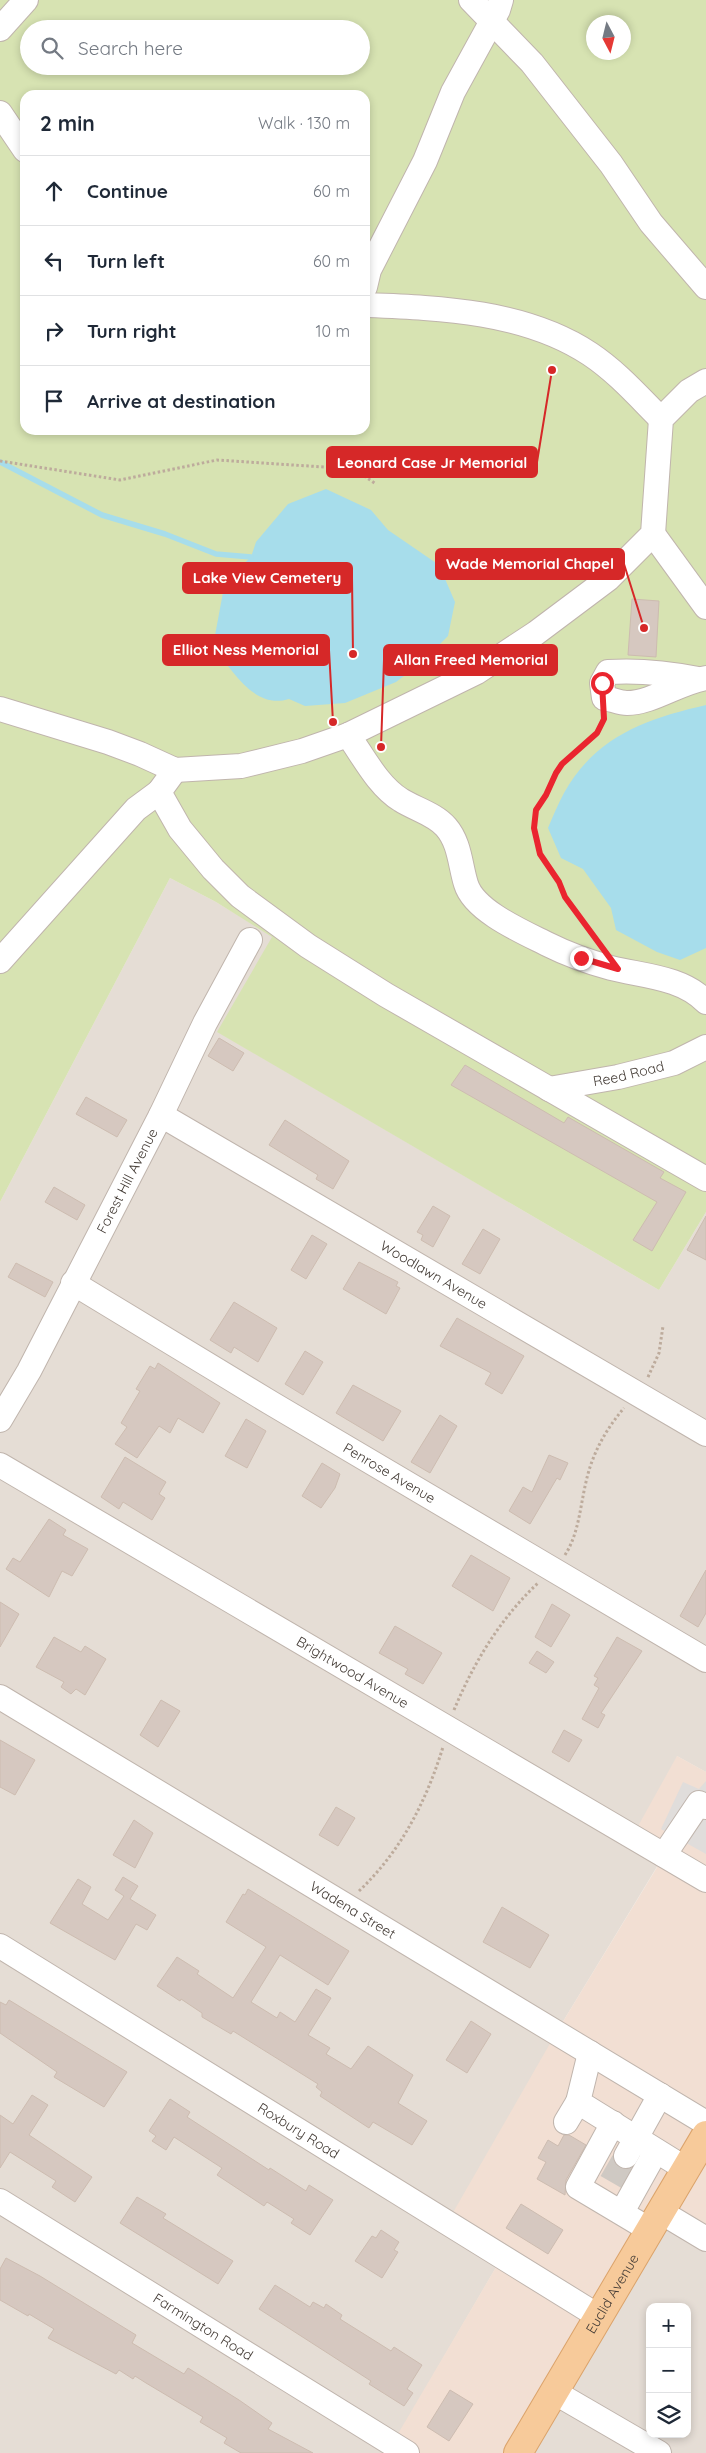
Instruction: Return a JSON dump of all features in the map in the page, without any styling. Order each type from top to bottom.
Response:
[{"type":"main road","name":"Euclid Avenue","points":[[518,2453],[706,2135]]},
{"type":"street","points":[[0,29],[26,0]]},
{"type":"street","points":[[471,0],[532,63],[611,164],[651,223],[706,288]]},
{"type":"street","points":[[370,268],[425,161],[453,92],[502,0]]},
{"type":"street","points":[[0,114],[20,143]]},
{"type":"street","points":[[370,305],[466,313],[508,320],[563,338],[591,354],[619,376],[661,419]]},
{"type":"street","points":[[706,381],[689,391],[661,419],[653,534],[706,607]]},
{"type":"street","points":[[0,709],[116,745],[175,770],[241,766],[302,751],[348,735],[477,672],[536,634],[608,579],[653,534]]},
{"type":"street","points":[[604,698],[602,683],[608,672],[668,673],[702,678]]},
{"type":"street","points":[[348,735],[378,778],[399,799],[444,825],[451,833],[457,845],[466,886],[470,894],[482,907],[548,944],[581,958],[678,983],[706,1002]]},
{"type":"street","points":[[0,961],[136,809],[159,792],[175,770]]},
{"type":"street","points":[[159,792],[180,829],[213,869],[240,896],[308,946],[386,995],[706,1179]]},
{"type":"street","name":"Forest Hill Avenue","points":[[0,1420],[29,1371],[161,1115],[204,1023],[250,940]]},
{"type":"street","name":"Reed Road","points":[[549,1089],[618,1078],[664,1065],[706,1047]]},
{"type":"street","name":"Woodlawn Avenue","points":[[161,1115],[706,1434]]},
{"type":"street","name":"Penrose Avenue","points":[[73,1283],[279,1408],[706,1660]]},
{"type":"street","name":"Brightwood Avenue","points":[[0,1465],[706,1880]]},
{"type":"street","name":"Wadena Street","points":[[0,1698],[706,2123]]},
{"type":"street","points":[[664,1855],[699,1803],[706,1807]]},
{"type":"street","name":"Roxbury Road","points":[[0,1946],[598,2316]]},
{"type":"street","points":[[566,2122],[578,2102],[590,2053]]},
{"type":"street","points":[[631,2148],[660,2095]]},
{"type":"street","points":[[578,2102],[613,2124],[631,2148],[656,2152],[686,2169]]},
{"type":"street","points":[[613,2124],[578,2187],[606,2191],[622,2212],[655,2221],[706,2239]]},
{"type":"street","points":[[622,2212],[656,2152]]},
{"type":"street","name":"Farmington Road","points":[[0,2201],[407,2453]]},
{"type":"street","points":[[554,2392],[659,2453]]},
{"type":"path","points":[[0,461],[120,480],[217,460],[354,469],[376,484]]},
{"type":"path","points":[[604,698],[604,719],[597,733],[562,764],[536,810],[534,828],[540,854],[559,882],[565,897],[618,969]]},
{"type":"path","points":[[563,1559],[572,1545],[586,1480],[597,1450],[614,1420],[636,1394],[651,1371],[659,1353],[663,1326]]},
{"type":"path","points":[[358,1892],[391,1856],[416,1816],[437,1767],[448,1728],[467,1680],[512,1608],[541,1581]]},
{"type":"shaded area","points":[[170,878],[216,902],[273,937],[218,1032],[659,1290],[706,1212],[706,1772],[677,1756],[664,1855],[556,2033],[502,2257],[393,2444],[407,2453],[0,2453],[0,1202]]},
{"type":"shaded area","points":[[677,1756],[706,1772],[706,2239],[661,2212],[518,2453],[407,2453],[392,2444],[502,2257],[447,2223],[556,2033],[664,1856],[632,1837]]},
{"type":"shaded area","points":[[706,1781],[706,1854],[661,1829],[683,1782],[699,1789]]},
{"type":"shaded area","points":[[661,2212],[706,2239],[706,2453],[518,2453]]},
{"type":"green space","points":[[0,0],[706,0],[706,1212],[659,1290],[217,1032],[272,937],[216,902],[170,878],[0,1202]]},
{"type":"water","points":[[326,489],[371,510],[388,530],[439,565],[455,602],[448,636],[420,664],[396,682],[345,703],[305,706],[289,699],[276,701],[265,699],[245,686],[213,646],[224,587],[235,572],[251,557],[256,542],[288,504]]},
{"type":"water","points":[[706,705],[706,948],[680,960],[657,952],[616,930],[611,908],[583,869],[561,858],[548,828],[562,797],[577,773],[591,757],[607,744],[643,724],[684,710]]},
{"type":"building","points":[[632,599],[659,601],[656,657],[628,655]]},
{"type":"building","points":[[219,1038],[244,1053],[233,1071],[208,1056]]},
{"type":"building","points":[[465,1065],[564,1123],[568,1117],[664,1172],[660,1178],[686,1192],[652,1251],[633,1240],[657,1202],[451,1085]]},
{"type":"building","points":[[86,1097],[127,1120],[117,1137],[76,1114]]},
{"type":"building","points":[[285,1120],[349,1161],[333,1189],[316,1179],[318,1175],[269,1145]]},
{"type":"building","points":[[54,1187],[85,1205],[77,1220],[45,1202]]},
{"type":"building","points":[[433,1206],[450,1216],[433,1247],[421,1240],[423,1235],[417,1232]]},
{"type":"building","points":[[706,1216],[706,1260],[687,1250]]},
{"type":"building","points":[[483,1229],[500,1239],[480,1274],[462,1264]]},
{"type":"building","points":[[312,1235],[327,1244],[306,1279],[291,1270]]},
{"type":"building","points":[[359,1262],[398,1282],[396,1286],[400,1288],[386,1314],[343,1289]]},
{"type":"building","points":[[16,1263],[53,1282],[45,1297],[8,1277]]},
{"type":"building","points":[[234,1302],[277,1328],[258,1362],[234,1347],[231,1353],[210,1340]]},
{"type":"building","points":[[457,1318],[524,1356],[502,1394],[485,1384],[491,1373],[440,1346]]},
{"type":"building","points":[[305,1351],[323,1362],[303,1395],[285,1384]]},
{"type":"building","points":[[158,1363],[220,1403],[203,1433],[178,1418],[170,1433],[159,1426],[137,1458],[115,1444],[127,1427],[121,1423],[140,1391],[136,1389],[150,1366],[155,1369]]},
{"type":"building","points":[[353,1385],[401,1411],[383,1441],[336,1413]]},
{"type":"building","points":[[440,1415],[457,1426],[430,1473],[411,1462]]},
{"type":"building","points":[[246,1419],[266,1431],[247,1468],[225,1456]]},
{"type":"building","points":[[549,1455],[568,1463],[560,1480],[557,1478],[530,1524],[509,1511],[523,1487],[532,1492]]},
{"type":"building","points":[[125,1457],[166,1482],[159,1494],[165,1498],[152,1520],[123,1502],[119,1509],[101,1497]]},
{"type":"building","points":[[322,1463],[340,1474],[335,1488],[321,1508],[302,1496]]},
{"type":"building","points":[[49,1519],[66,1530],[63,1535],[88,1549],[72,1576],[62,1571],[49,1597],[6,1569],[13,1558],[20,1562]]},
{"type":"building","points":[[471,1555],[510,1578],[493,1611],[452,1586]]},
{"type":"building","points":[[706,1570],[706,1613],[698,1627],[680,1616]]},
{"type":"building","points":[[0,1602],[19,1614],[0,1647]]},
{"type":"building","points":[[552,1604],[570,1615],[551,1647],[535,1637]]},
{"type":"building","points":[[395,1626],[442,1653],[423,1684],[405,1674],[408,1669],[379,1653]]},
{"type":"building","points":[[54,1637],[81,1652],[85,1646],[106,1659],[85,1695],[76,1689],[71,1694],[61,1687],[64,1682],[36,1667]]},
{"type":"building","points":[[617,1637],[642,1651],[601,1713],[605,1715],[598,1728],[582,1719],[599,1688],[594,1685],[598,1678],[594,1676]]},
{"type":"building","points":[[537,1651],[554,1662],[546,1673],[529,1663]]},
{"type":"building","points":[[161,1700],[180,1711],[158,1747],[140,1735]]},
{"type":"building","points":[[564,1730],[582,1740],[569,1762],[552,1752]]},
{"type":"building","points":[[0,1740],[35,1760],[15,1795],[0,1787]]},
{"type":"building","points":[[336,1807],[355,1818],[338,1846],[319,1835]]},
{"type":"building","points":[[134,1820],[153,1833],[135,1868],[113,1855]]},
{"type":"building","points":[[123,1877],[138,1886],[130,1899],[156,1915],[147,1930],[136,1924],[115,1960],[50,1923],[78,1879],[91,1887],[82,1904],[108,1920],[124,1896],[115,1890]]},
{"type":"building","points":[[248,1889],[349,1951],[328,1985],[280,1955],[251,2002],[277,2018],[280,2012],[295,2022],[316,1989],[331,1998],[308,2035],[330,2048],[326,2054],[351,2069],[368,2046],[413,2075],[398,2103],[427,2121],[412,2145],[373,2122],[369,2128],[320,2096],[322,2092],[316,2087],[318,2084],[233,2031],[231,2034],[202,2017],[202,2013],[157,1986],[177,1957],[199,1971],[197,1974],[233,1998],[266,1947],[226,1922]]},
{"type":"building","points":[[502,1907],[549,1935],[530,1968],[483,1942]]},
{"type":"building","points":[[9,2000],[127,2072],[104,2107],[54,2077],[57,2072],[0,2033],[0,2002],[6,2005]]},
{"type":"building","points":[[471,2021],[491,2034],[467,2073],[446,2060]]},
{"type":"building","points":[[32,2095],[48,2105],[29,2135],[92,2177],[75,2202],[52,2187],[56,2181],[10,2152],[0,2168],[0,2115],[13,2124]]},
{"type":"building","points":[[170,2099],[190,2112],[187,2117],[269,2170],[270,2168],[306,2191],[309,2185],[333,2200],[310,2235],[291,2223],[294,2219],[267,2202],[264,2206],[217,2175],[222,2168],[174,2137],[166,2150],[152,2141],[156,2136],[149,2131]]},
{"type":"building","points":[[564,2135],[569,2135],[586,2145],[566,2180],[565,2195],[537,2179],[546,2162],[538,2158],[548,2140],[558,2146]]},
{"type":"building","points":[[137,2197],[166,2214],[163,2218],[233,2261],[218,2284],[120,2223]]},
{"type":"building","points":[[521,2204],[563,2230],[548,2254],[506,2228]]},
{"type":"building","points":[[381,2230],[399,2242],[394,2250],[398,2252],[382,2278],[355,2261],[372,2236],[376,2238]]},
{"type":"building","points":[[6,2258],[40,2276],[136,2335],[132,2343],[184,2374],[188,2368],[239,2400],[272,2423],[268,2429],[313,2453],[241,2453],[224,2443],[227,2438],[200,2422],[203,2417],[135,2376],[133,2379],[119,2370],[116,2374],[48,2338],[54,2329],[0,2300],[0,2269]]},
{"type":"building","points":[[275,2285],[310,2307],[313,2302],[324,2308],[326,2304],[342,2315],[340,2319],[391,2351],[394,2347],[422,2365],[407,2389],[413,2393],[404,2406],[369,2384],[371,2381],[259,2309]]},
{"type":"building","points":[[450,2390],[473,2404],[449,2441],[427,2427]]},
{"type":"waterway","points":[[0,462],[102,515],[165,534],[216,554],[251,557]]},
{"type":"tunnel","points":[[611,2182],[626,2156]]},
{"type":"place","name":"Leonard Case Jr Memorial","points":[[552,370]]},
{"type":"place","name":"Wade Memorial Chapel","points":[[644,628]]},
{"type":"place","name":"Lake View Cemetery","points":[[353,654]]},
{"type":"place","name":"Elliot Ness Memorial","points":[[333,722]]},
{"type":"place","name":"Allan Freed Memorial","points":[[381,747]]},
{"type":"route","points":[[581,958],[618,969],[565,897],[559,882],[540,854],[534,828],[536,810],[546,795],[556,773],[562,764],[597,733],[604,719],[602,683]]}]
